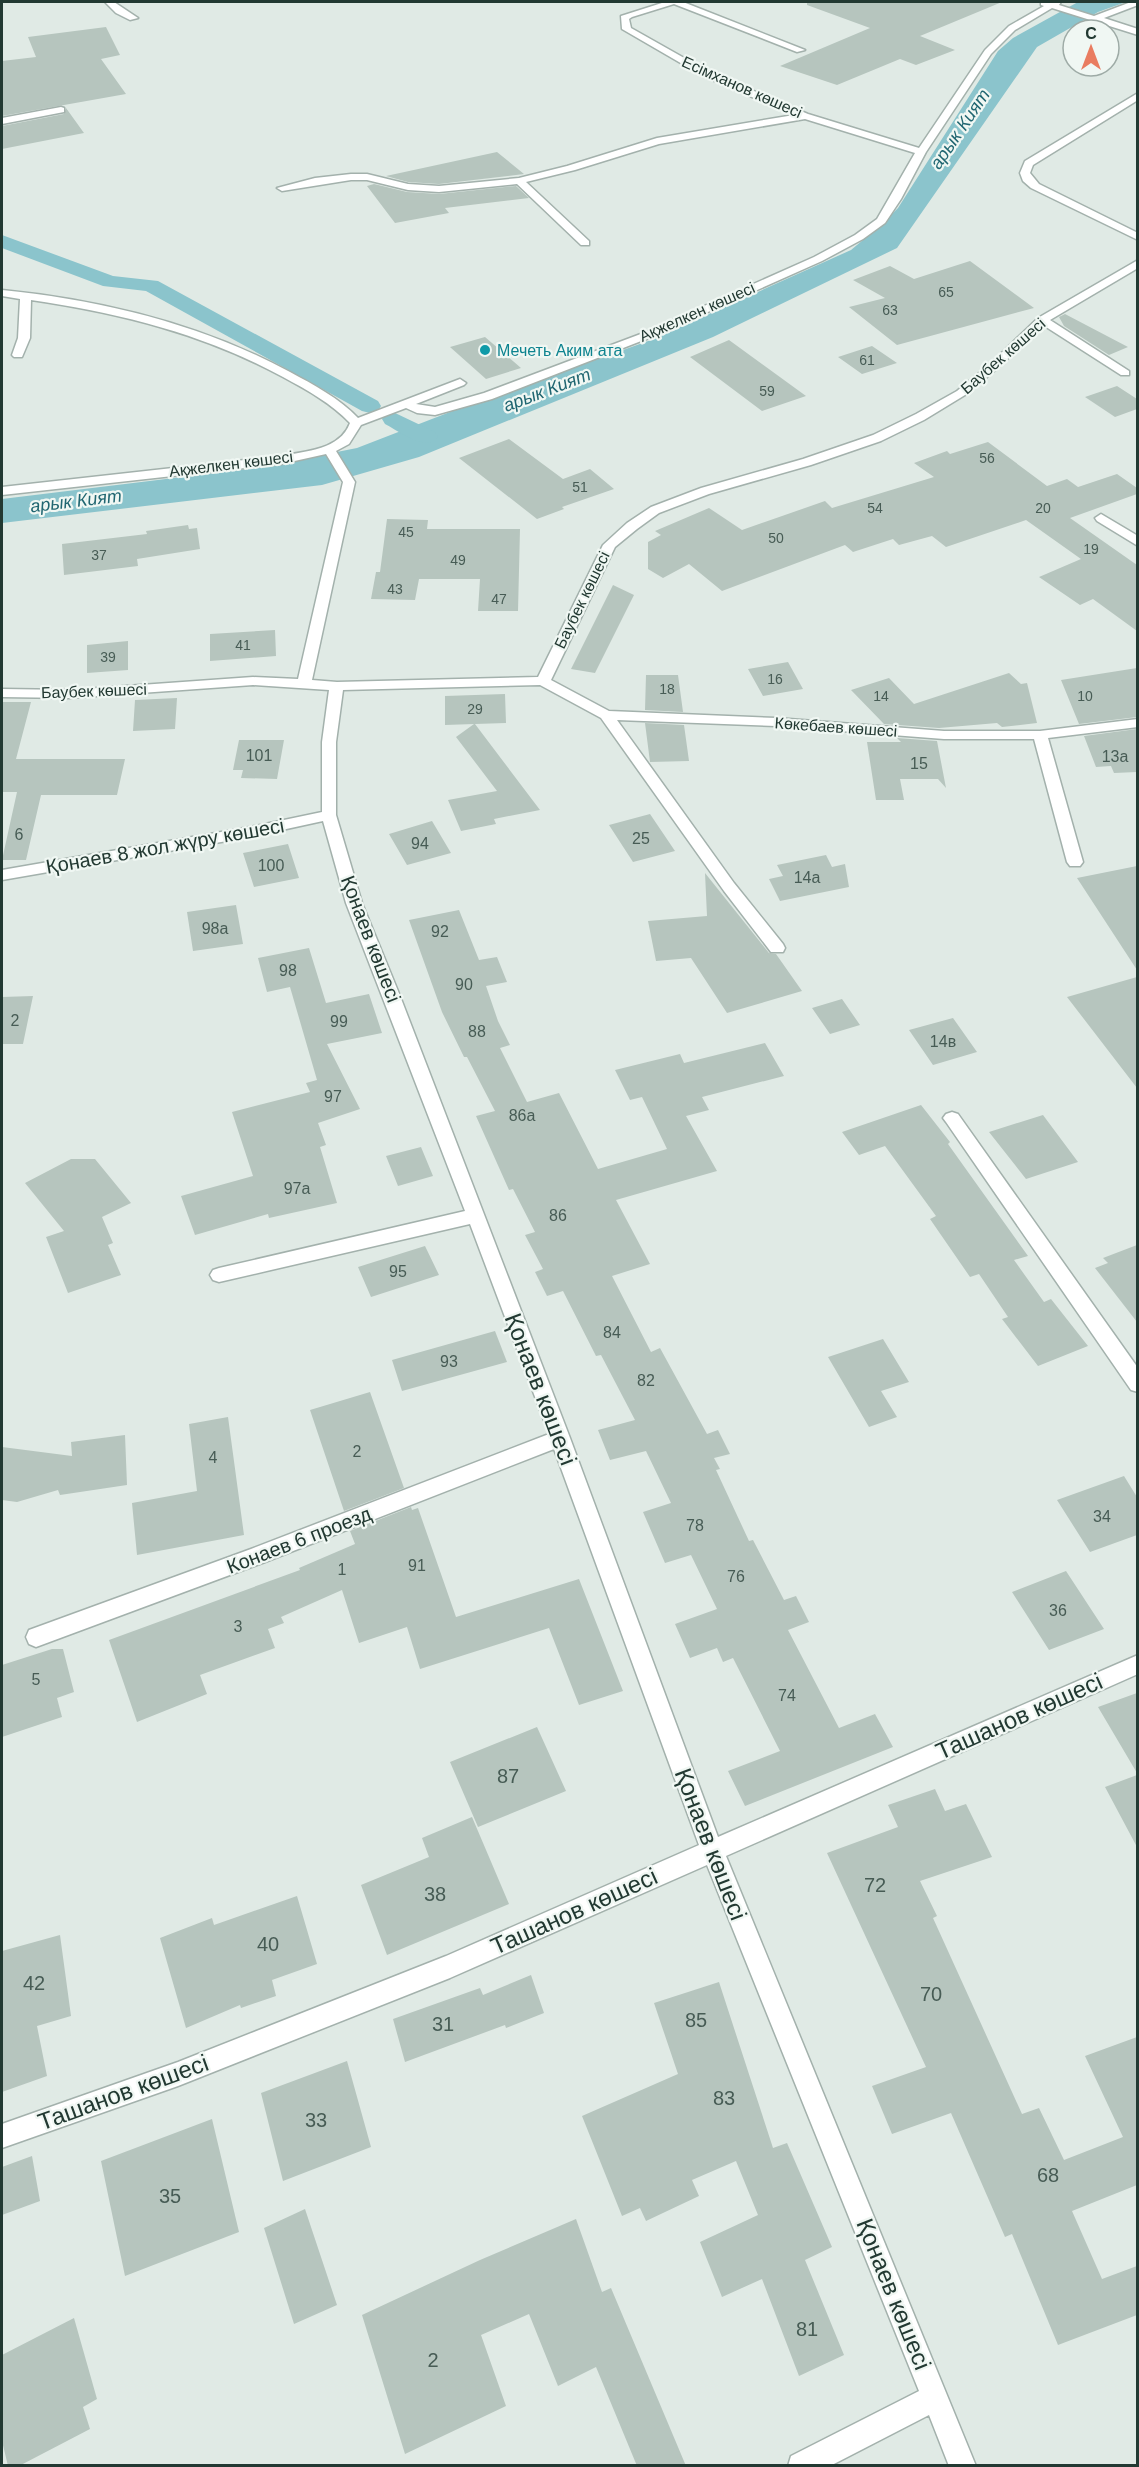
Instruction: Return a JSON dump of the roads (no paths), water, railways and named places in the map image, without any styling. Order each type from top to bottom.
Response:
[{"type":"street","points":[[109,2],[119,11],[134,18]]},
{"type":"street","points":[[674,2],[800,50]]},
{"type":"street","name":"Есімханов көшесі","points":[[674,2],[629,15],[624,18],[627,29],[706,74],[805,116],[921,152]]},
{"type":"street","points":[[1048,2],[1091,18]]},
{"type":"street","name":"Ақжелкен көшесі","points":[[2,491],[281,460],[329,451],[345,441],[356,423],[406,403],[417,409],[435,411],[488,396],[650,334],[818,259],[859,237],[880,221],[896,199],[921,152],[988,52],[1012,28],[1048,2]]},
{"type":"street","points":[[1097,18],[1137,2]]},
{"type":"street","points":[[1121,27],[1137,32]]},
{"type":"street","points":[[1137,96],[1029,163],[1025,168],[1025,174],[1026,179],[1035,186],[1137,237]]},
{"type":"street","points":[[2,121],[61,110]]},
{"type":"street","points":[[282,188],[351,177],[367,177],[408,187],[439,189],[519,181],[571,168],[657,141],[805,116]]},
{"type":"street","points":[[519,181],[585,243]]},
{"type":"street","name":"Баубек көшесі","points":[[2,693],[70,694],[253,681],[337,686],[543,681],[609,545],[632,526],[655,510],[675,502],[877,438],[920,417],[961,393],[995,365],[1042,320],[1137,263]]},
{"type":"street","points":[[2,293],[130,314],[204,335],[284,372],[346,411],[356,423]]},
{"type":"street","points":[[18,355],[24,338],[26,296]]},
{"type":"street","points":[[1042,320],[1125,373]]},
{"type":"street","points":[[406,403],[460,383]]},
{"type":"street","points":[[304,683],[349,482],[329,451]]},
{"type":"street","points":[[1101,518],[1137,542]]},
{"type":"street","name":"Көкебаев көшесі","points":[[543,681],[606,715],[776,722],[944,735],[1040,735],[1137,723]]},
{"type":"street","name":"Қонаев көшесі","points":[[337,686],[329,742],[329,815],[354,903],[392,996],[560,1438],[712,1850],[963,2466]]},
{"type":"street","points":[[606,715],[729,887],[777,948]]},
{"type":"street","points":[[1040,735],[1075,862]]},
{"type":"street","name":"Қонаев 8 жол жүру көшесі","points":[[2,875],[240,834],[329,815]]},
{"type":"street","points":[[952,1118],[1137,1384]]},
{"type":"street","points":[[219,1275],[475,1216]]},
{"type":"street","name":"Конаев 6 проезд","points":[[36,1637],[258,1556],[560,1438]]},
{"type":"street","name":"Ташанов көшесі","points":[[2,2136],[178,2074],[450,1966],[1137,1664]]},
{"type":"street","points":[[801,2466],[936,2397]]},
{"type":"water","name":"арык Кият","points":[[1078,2],[1126,2],[1088,18],[1061,18],[1061,33],[1037,47],[897,248],[713,337],[419,457],[322,485],[2,523],[2,499],[256,468],[357,448],[651,340],[851,250],[898,208],[998,51],[1013,38]]},
{"type":"waterway","points":[[2,241],[110,282],[151,285],[370,406]]},
{"type":"waterway","points":[[393,419],[427,437]]},
{"type":"place","name":"Мечеть Аким ата","points":[[485,350]]}]
